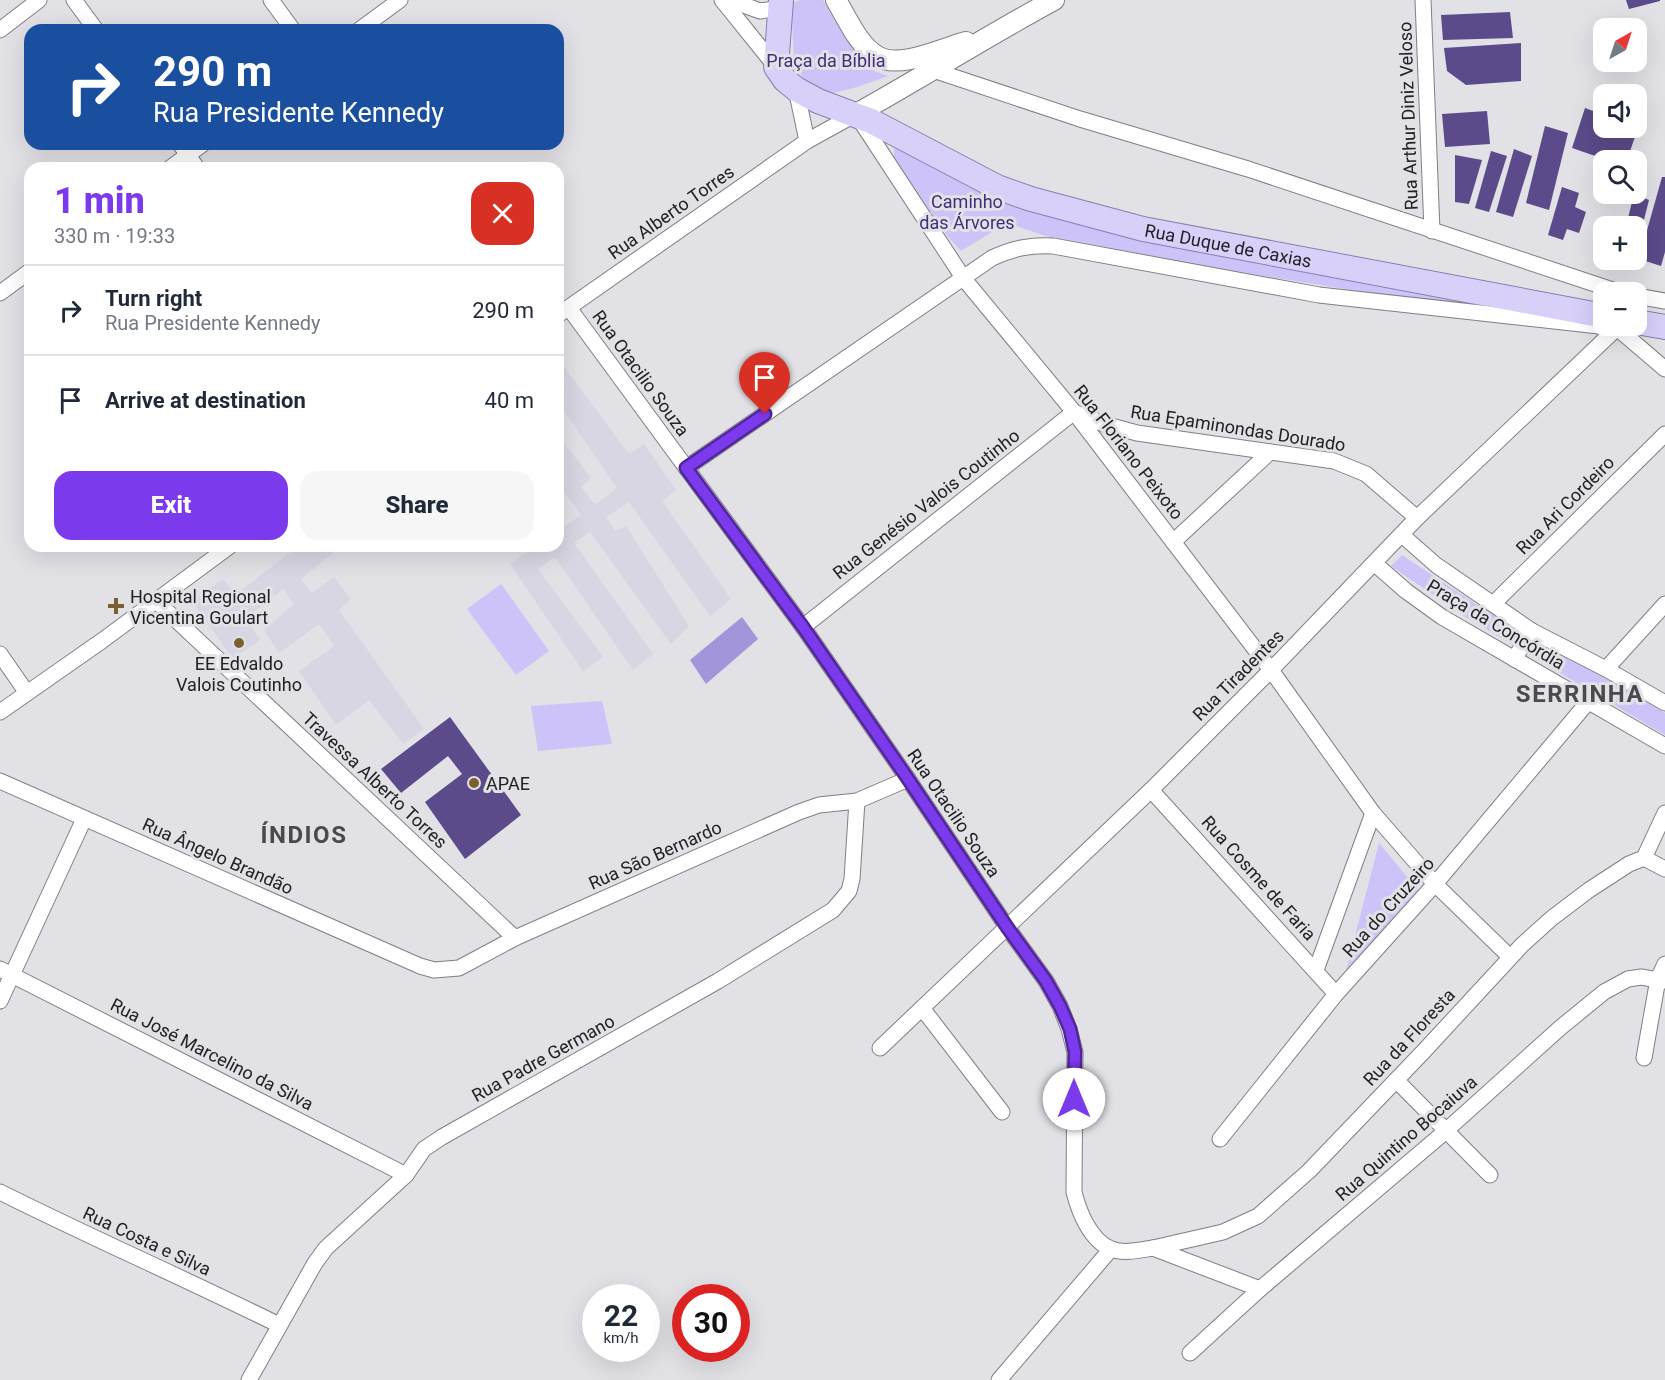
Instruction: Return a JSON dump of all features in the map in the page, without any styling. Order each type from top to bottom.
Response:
[{"type":"main road","points":[[781,4],[776,67],[785,80],[796,89]]},
{"type":"main road","name":"Rua Duque de Caxias","points":[[796,89],[818,101],[863,117],[997,187],[1032,199],[1143,230],[1593,318]]},
{"type":"main road","name":"Rua Duque de Caxias","points":[[1647,325],[1665,327]]},
{"type":"street","points":[[0,30],[39,0]]},
{"type":"street","points":[[74,0],[92,24]]},
{"type":"street","points":[[271,0],[289,24]]},
{"type":"street","points":[[367,24],[400,0]]},
{"type":"street","points":[[722,0],[776,67]]},
{"type":"street","points":[[730,0],[760,10],[781,4]]},
{"type":"street","points":[[836,0],[865,45],[877,56],[891,62],[909,59],[986,36]]},
{"type":"street","points":[[863,117],[986,36],[1053,0]]},
{"type":"street","name":"Rua Arthur Diniz Veloso","points":[[1424,0],[1432,231]]},
{"type":"street","points":[[933,70],[1080,119],[1248,169],[1593,284]]},
{"type":"street","points":[[796,89],[807,141]]},
{"type":"street","name":"Rua Alberto Torres","points":[[564,310],[807,141],[863,117]]},
{"type":"street","name":"Rua Floriano Peixoto","points":[[863,117],[964,279],[1074,412],[1271,670],[1373,813],[1435,884],[1510,957]]},
{"type":"street","points":[[175,162],[184,150],[193,162]]},
{"type":"street","name":"Rua Duque de Caxias","points":[[686,468],[993,258],[1011,249],[1030,245],[1053,246],[1318,294],[1593,320]]},
{"type":"street","points":[[0,293],[24,275]]},
{"type":"street","points":[[1647,298],[1665,301]]},
{"type":"street","name":"Rua Otacilio Souza","points":[[564,312],[686,468],[803,627],[1046,981],[1070,1029],[1075,1052],[1074,1192],[1084,1221],[1092,1233],[1111,1249]]},
{"type":"street","name":"Rua Tiradentes","points":[[880,1048],[1151,790],[1271,670],[1417,518],[1606,336]]},
{"type":"street","points":[[1632,336],[1665,369]]},
{"type":"street","name":"Rua Epaminondas Dourado","points":[[1074,412],[1104,424],[1137,433],[1334,460],[1351,466],[1379,483],[1417,518]]},
{"type":"street","name":"Rua Genésio Valois Coutinho","points":[[803,627],[1074,412]]},
{"type":"street","name":"Rua Ari Cordeiro","points":[[1493,604],[1665,434]]},
{"type":"street","points":[[1173,542],[1270,452]]},
{"type":"street","name":"Praça da Concórdia","points":[[1402,535],[1436,565],[1532,631],[1606,669],[1665,703]]},
{"type":"street","points":[[0,712],[222,552]]},
{"type":"street","name":"Praça da Concórdia","points":[[1374,563],[1406,591],[1442,617],[1665,746]]},
{"type":"street","name":"Travessa Alberto Torres","points":[[156,601],[515,938]]},
{"type":"street","points":[[1606,669],[1665,604]]},
{"type":"street","points":[[1514,659],[1532,631]]},
{"type":"street","points":[[0,654],[27,693]]},
{"type":"street","name":"Rua do Cruzeiro","points":[[1220,1139],[1336,994],[1435,884],[1588,702]]},
{"type":"street","name":"Rua São Bernardo","points":[[420,966],[434,970],[459,968],[515,938],[799,812],[819,805],[857,801],[908,779]]},
{"type":"street","name":"Rua Ângelo Brandão","points":[[0,781],[420,966]]},
{"type":"street","name":"Rua Cosme de Faria","points":[[1151,790],[1336,994]]},
{"type":"street","name":"Rua Padre Germano","points":[[249,1380],[305,1277],[326,1248],[406,1174],[424,1149],[718,981],[833,910],[849,891],[852,879],[857,801]]},
{"type":"street","points":[[1316,970],[1373,813]]},
{"type":"street","points":[[1665,813],[1644,858],[1665,869]]},
{"type":"street","points":[[0,1002],[6,972],[84,819]]},
{"type":"street","name":"Rua da Floresta","points":[[1153,1248],[1223,1232],[1258,1216],[1309,1171],[1510,957],[1552,918],[1589,890],[1629,864],[1644,858]]},
{"type":"street","points":[[1644,1058],[1665,964]]},
{"type":"street","name":"Rua José Marcelino da Silva","points":[[6,972],[406,1174]]},
{"type":"street","name":"Rua Quintino Bocaiuva","points":[[1190,1353],[1260,1289],[1446,1130],[1560,1028],[1605,992],[1628,979],[1641,977],[1662,980]]},
{"type":"street","points":[[922,1008],[1002,1112]]},
{"type":"street","points":[[1396,1080],[1490,1175]]},
{"type":"street","name":"Rua Costa e Silva","points":[[0,1192],[279,1325]]},
{"type":"street","points":[[999,1380],[1111,1249],[1136,1251],[1153,1248],[1260,1289]]},
{"type":"shaded area","points":[[564,367],[629,454],[644,444],[676,490],[662,501],[731,599],[710,616],[629,502],[606,517],[615,531],[626,526],[689,626],[671,644],[590,532],[574,543],[653,654],[633,670],[555,557],[538,569],[603,657],[583,671],[510,564],[527,552],[564,552],[564,527],[581,515],[564,491],[564,443],[591,478],[581,487],[595,505],[617,488],[564,411]]},
{"type":"shaded area","name":"EE Edvaldo Valois Coutinho","points":[[291,552],[335,552],[301,579],[312,593],[334,577],[351,599],[339,610],[424,729],[403,744],[369,700],[336,725],[299,671],[334,646],[319,624],[279,653],[264,630],[294,604],[283,589],[246,618],[260,640],[233,659],[192,601],[223,579],[236,594]]},
{"type":"shaded area","points":[[742,617],[758,639],[706,684],[690,660]]},
{"type":"green space","name":"Praça da Bíblia","points":[[801,0],[823,0],[850,44],[870,69],[888,76],[857,87],[825,93],[803,79],[794,59],[791,3]]},
{"type":"green space","name":"Caminho das Árvores","points":[[894,138],[1004,196],[1581,317],[1471,309],[1175,262],[1073,245],[1007,223],[961,251],[948,237],[894,160]]},
{"type":"green space","points":[[1402,555],[1474,603],[1665,713],[1665,735],[1464,616],[1391,566]]},
{"type":"green space","points":[[501,584],[549,651],[516,675],[467,609]]},
{"type":"green space","points":[[602,701],[612,744],[538,751],[531,706]]},
{"type":"green space","points":[[1379,843],[1418,890],[1345,975]]},
{"type":"building","points":[[1626,0],[1660,0],[1660,1],[1629,9]]},
{"type":"building","points":[[1510,12],[1513,38],[1443,40],[1441,15]]},
{"type":"building","points":[[1521,43],[1521,81],[1466,85],[1447,71],[1444,48]]},
{"type":"building","points":[[1585,108],[1593,111],[1593,138],[1635,138],[1630,150],[1593,150],[1593,155],[1572,148]]},
{"type":"building","points":[[1487,111],[1490,144],[1445,147],[1442,114]]},
{"type":"building","points":[[1545,126],[1568,133],[1549,210],[1526,203]]},
{"type":"building","points":[[1514,149],[1532,156],[1513,217],[1496,212]]},
{"type":"building","points":[[1491,151],[1507,156],[1489,212],[1475,208]]},
{"type":"building","points":[[1455,155],[1482,160],[1469,204],[1455,202]]},
{"type":"building","points":[[1662,177],[1665,177],[1665,252],[1661,266],[1647,262],[1647,230]]},
{"type":"building","points":[[1562,187],[1579,193],[1575,207],[1586,212],[1579,233],[1567,229],[1563,240],[1548,235]]},
{"type":"building","points":[[1647,199],[1649,200],[1645,216],[1628,216],[1632,204],[1647,204]]},
{"type":"building","name":"APAE","points":[[450,717],[521,815],[465,859],[425,802],[462,774],[448,756],[401,793],[381,769]]},
{"type":"place","name":"Hospital Regional Vicentina Goulart","points":[[116,606]]},
{"type":"place","name":"EE Edvaldo Valois Coutinho","points":[[239,643]]},
{"type":"place","name":"APAE","points":[[474,783]]},
{"type":"district","name":"SERRINHA","points":[[1580,694]]},
{"type":"district","name":"ÍNDIOS","points":[[304,835]]},
{"type":"route","points":[[765,414],[686,468],[803,627],[1046,981],[1070,1029],[1075,1052],[1074,1099]]}]
